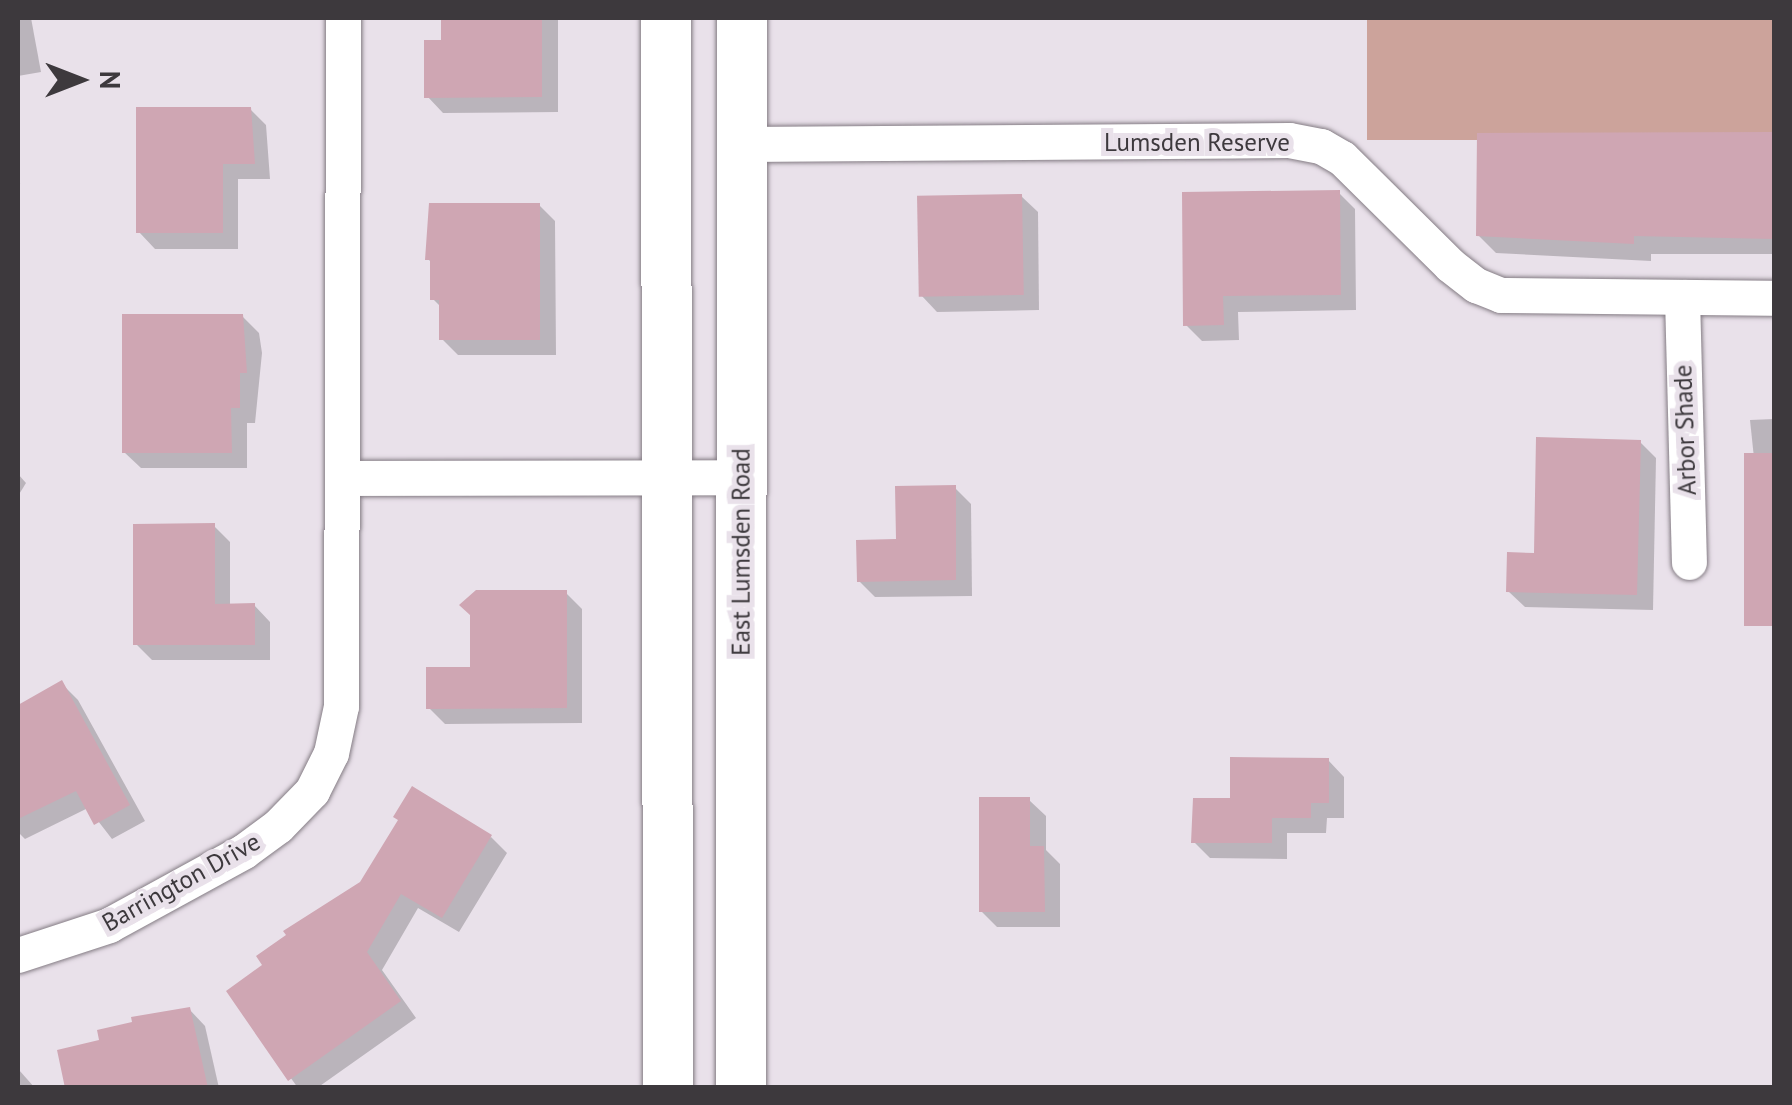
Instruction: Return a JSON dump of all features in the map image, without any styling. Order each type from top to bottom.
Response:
[{"type":"main road","points":[[666,18],[668,1088]]},
{"type":"main road","name":"East Lumsden Road","points":[[741,1088],[742,18]]},
{"type":"street","name":"Barrington Drive","points":[[18,955],[109,925],[227,860],[278,826],[312,791],[331,754],[341,706],[343,18]]},
{"type":"street","name":"Lumsden Reserve","points":[[743,144],[1289,140],[1321,146],[1342,158],[1450,266],[1476,284],[1502,295],[1774,298]]},
{"type":"street","name":"Arbor Shade","points":[[1682,298],[1689,562]]},
{"type":"street","points":[[343,478],[741,476]]},
{"type":"shaded area","points":[[1367,18],[1774,18],[1774,140],[1367,140]]},
{"type":"building","points":[[441,18],[542,18],[542,97],[424,98],[424,40],[441,40]]},
{"type":"building","points":[[136,107],[251,107],[255,164],[223,164],[223,233],[136,233]]},
{"type":"building","points":[[1774,132],[1774,239],[1634,236],[1634,244],[1476,236],[1477,133]]},
{"type":"building","points":[[1340,190],[1341,295],[1223,296],[1224,325],[1183,326],[1182,192]]},
{"type":"building","points":[[1022,194],[1024,295],[919,297],[917,196]]},
{"type":"building","points":[[429,203],[540,203],[540,340],[439,340],[439,300],[430,300],[430,260],[425,260]]},
{"type":"building","points":[[122,314],[243,314],[247,373],[240,373],[240,408],[231,408],[232,453],[122,453]]},
{"type":"building","points":[[1536,437],[1641,440],[1637,595],[1506,592],[1507,552],[1534,553]]},
{"type":"building","points":[[1744,453],[1774,453],[1774,626],[1744,626]]},
{"type":"building","points":[[956,485],[956,580],[857,582],[856,540],[896,539],[895,486]]},
{"type":"building","points":[[215,523],[215,604],[255,603],[255,645],[133,645],[133,524]]},
{"type":"building","points":[[476,590],[567,590],[567,708],[426,709],[426,667],[470,667],[470,615],[459,605]]},
{"type":"building","points":[[62,680],[130,805],[94,825],[76,791],[18,819],[18,705]]},
{"type":"building","points":[[1230,757],[1329,758],[1329,803],[1311,803],[1311,818],[1272,818],[1272,843],[1191,843],[1193,798],[1230,798]]},
{"type":"building","points":[[412,786],[492,835],[442,918],[401,894],[367,952],[401,1001],[288,1081],[226,991],[262,965],[256,956],[286,935],[283,931],[360,882],[398,820],[393,817]]},
{"type":"building","points":[[979,797],[1030,797],[1030,846],[1044,846],[1045,912],[979,912]]},
{"type":"building","points":[[190,1007],[208,1088],[65,1088],[57,1050],[99,1040],[97,1030],[132,1022],[131,1017]]}]
